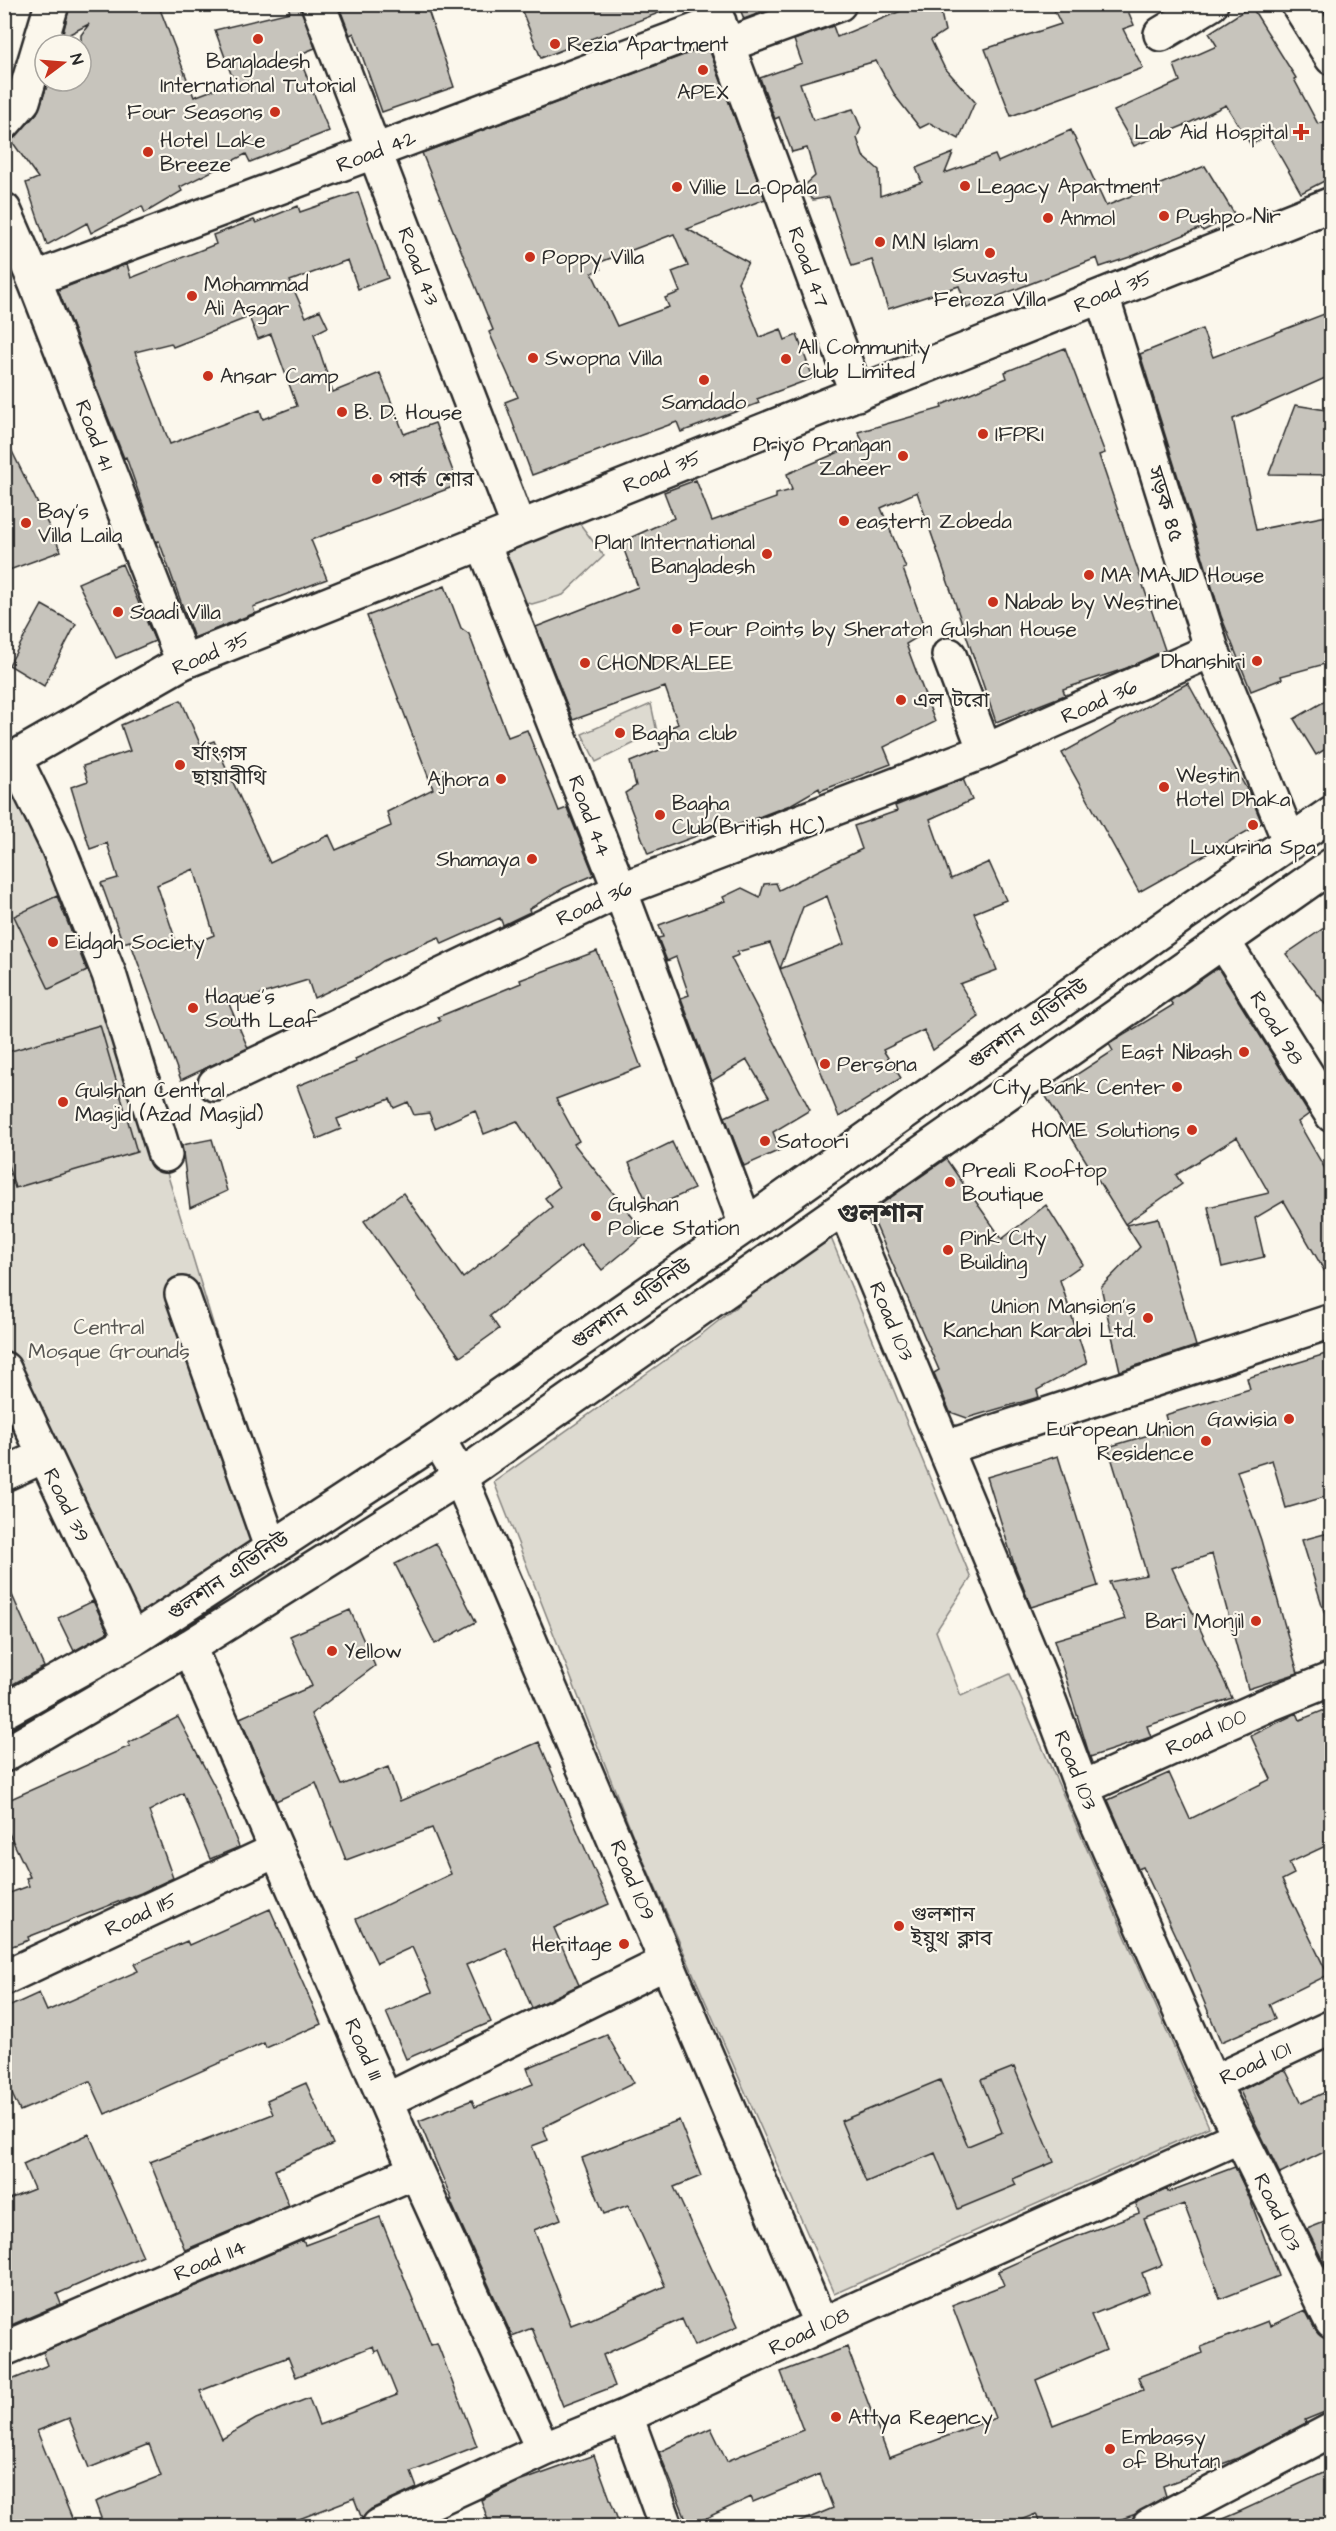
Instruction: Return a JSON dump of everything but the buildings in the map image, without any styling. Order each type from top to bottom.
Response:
[{"type":"street","points":[[4,123],[23,101],[52,4]]},
{"type":"street","name":"Road 43","points":[[318,4],[519,528]]},
{"type":"street","name":"Road 42","points":[[34,279],[719,24],[838,4]]},
{"type":"street","points":[[1161,34],[1211,4]]},
{"type":"street","points":[[1298,4],[1332,58]]},
{"type":"street","name":"Road 47","points":[[719,24],[856,394]]},
{"type":"street","name":"Road 35","points":[[9,760],[183,662],[1332,204]]},
{"type":"street","name":"Road 41","points":[[4,210],[34,279],[183,662]]},
{"type":"street","name":"সড়ক ৪৫","points":[[1102,296],[1212,650],[1290,843]]},
{"type":"street","name":"Road 44","points":[[483,543],[620,890],[746,1225]]},
{"type":"street","name":"Road 36","points":[[215,1084],[620,890],[986,751],[1212,650]]},
{"type":"street","points":[[949,655],[986,751]]},
{"type":"street","points":[[9,760],[58,847],[109,974],[165,1155]]},
{"type":"street","name":"গুলশান এভিনিউ","points":[[4,1711],[132,1640],[438,1439],[1332,813]]},
{"type":"street","name":"গুলশান এভিনিউ","points":[[4,1755],[189,1647],[460,1477],[1332,865]]},
{"type":"street","name":"Road 98","points":[[1223,941],[1332,1115]]},
{"type":"street","name":"Road 103","points":[[844,1209],[1041,1679],[1082,1788],[1212,2083],[1332,2322]]},
{"type":"street","points":[[182,1294],[272,1547]]},
{"type":"street","points":[[945,1448],[1332,1321]]},
{"type":"street","name":"Road 39","points":[[4,1369],[132,1640]]},
{"type":"street","name":"Road 109","points":[[438,1439],[460,1477],[821,2325]]},
{"type":"street","points":[[4,1474],[44,1456]]},
{"type":"street","name":"Road 111","points":[[189,1647],[416,2171],[543,2450]]},
{"type":"street","name":"Road 100","points":[[1082,1788],[1265,1706],[1332,1679]]},
{"type":"street","name":"Road 115","points":[[4,1978],[277,1851]]},
{"type":"street","points":[[387,2100],[667,1962]]},
{"type":"street","name":"Road 101","points":[[1212,2083],[1332,2027]]},
{"type":"street","name":"Road 108","points":[[379,2526],[1240,2136]]},
{"type":"street","name":"Road 114","points":[[4,2349],[416,2171]]},
{"type":"street","points":[[626,2416],[666,2526]]},
{"type":"street","points":[[1149,2526],[1332,2430]]},
{"type":"green space","points":[[580,524],[604,556],[563,595],[532,604],[510,599],[494,560],[535,536]]},
{"type":"green space","name":"Bagha club","points":[[651,704],[657,732],[596,762],[582,734]]},
{"type":"green space","name":"Central Mosque Grounds","points":[[7,753],[164,1163],[277,1533],[130,1626],[5,1360],[4,755]]},
{"type":"green space","points":[[829,1233],[971,1578],[936,1631],[961,1696],[1010,1674],[1209,2127],[834,2294],[635,1841],[494,1482],[702,1334]]},
{"type":"place","name":"Bangladesh International Tutorial","points":[[258,39]]},
{"type":"place","name":"Rezia Apartment","points":[[555,44]]},
{"type":"place","name":"APEX","points":[[703,70]]},
{"type":"place","name":"Four Seasons","points":[[275,112]]},
{"type":"place","name":"Lab Aid Hospital","points":[[1301,132]]},
{"type":"place","name":"Hotel Lake Breeze","points":[[148,152]]},
{"type":"place","name":"Legacy Apartment","points":[[965,186]]},
{"type":"place","name":"Villie La-Opala","points":[[677,187]]},
{"type":"place","name":"Pushpo Nir","points":[[1164,216]]},
{"type":"place","name":"Anmol","points":[[1048,218]]},
{"type":"place","name":"M.N Islam","points":[[880,242]]},
{"type":"place","name":"Suvastu Feroza Villa","points":[[990,253]]},
{"type":"place","name":"Poppy Villa","points":[[530,257]]},
{"type":"place","name":"Mohammad Ali Asgar","points":[[192,296]]},
{"type":"place","name":"Swopna Villa","points":[[533,358]]},
{"type":"place","name":"All Community Club Limited","points":[[786,359]]},
{"type":"place","name":"Ansar Camp","points":[[208,376]]},
{"type":"place","name":"Samdado","points":[[704,380]]},
{"type":"place","name":"B. D. House","points":[[342,412]]},
{"type":"place","name":"IFPRI","points":[[983,434]]},
{"type":"place","name":"Priyo Prangan Zaheer","points":[[903,456]]},
{"type":"place","name":"পার্ক শোর","points":[[377,479]]},
{"type":"place","name":"eastern Zobeda","points":[[844,521]]},
{"type":"place","name":"Bay's Villa Laila","points":[[26,523]]},
{"type":"place","name":"Plan International Bangladesh","points":[[767,554]]},
{"type":"place","name":"MA MAJID House","points":[[1089,575]]},
{"type":"place","name":"Nabab by Westine","points":[[993,602]]},
{"type":"place","name":"Saadi Villa","points":[[118,612]]},
{"type":"place","name":"Four Points by Sheraton Gulshan House","points":[[677,629]]},
{"type":"place","name":"Dhanshiri","points":[[1257,661]]},
{"type":"place","name":"CHONDRALEE","points":[[585,663]]},
{"type":"place","name":"এল ‌টরো","points":[[901,700]]},
{"type":"place","name":"Bagha club","points":[[620,733]]},
{"type":"place","name":"র্যাংগস ছায়াবীথি","points":[[180,765]]},
{"type":"place","name":"Ajhora","points":[[501,779]]},
{"type":"place","name":"Westin Hotel Dhaka","points":[[1164,787]]},
{"type":"place","name":"Bagha Club(British HC)","points":[[660,815]]},
{"type":"place","name":"Luxurina Spa","points":[[1253,825]]},
{"type":"place","name":"Shamaya","points":[[532,859]]},
{"type":"place","name":"Eidgah Society","points":[[53,942]]},
{"type":"place","name":"Haque's South Leaf","points":[[193,1008]]},
{"type":"place","name":"East Nibash","points":[[1244,1052]]},
{"type":"place","name":"Persona","points":[[825,1064]]},
{"type":"place","name":"City Bank Center","points":[[1177,1087]]},
{"type":"place","name":"Gulshan Central Masjid (Azad Masjid)","points":[[63,1102]]},
{"type":"place","name":"HOME Solutions","points":[[1192,1130]]},
{"type":"place","name":"Satoori","points":[[765,1141]]},
{"type":"place","name":"Preali Rooftop Boutique","points":[[950,1182]]},
{"type":"place","name":"Gulshan Police Station","points":[[596,1216]]},
{"type":"place","name":"Pink CIty Building","points":[[948,1250]]},
{"type":"place","name":"Union Mansion's Kanchan Karabi Ltd.","points":[[1148,1318]]},
{"type":"place","name":"Gawisia","points":[[1289,1419]]},
{"type":"place","name":"European Union Residence","points":[[1206,1441]]},
{"type":"place","name":"Bari Monjil","points":[[1256,1621]]},
{"type":"place","name":"Yellow","points":[[332,1651]]},
{"type":"place","name":"গুলশান ইয়ুথ ক্লাব","points":[[899,1926]]},
{"type":"place","name":"Heritage","points":[[624,1944]]},
{"type":"place","name":"Attya Regency","points":[[836,2417]]},
{"type":"place","name":"Embassy of Bhutan","points":[[1110,2449]]},
{"type":"district","name":"গুলশান","points":[[880,1213]]}]
